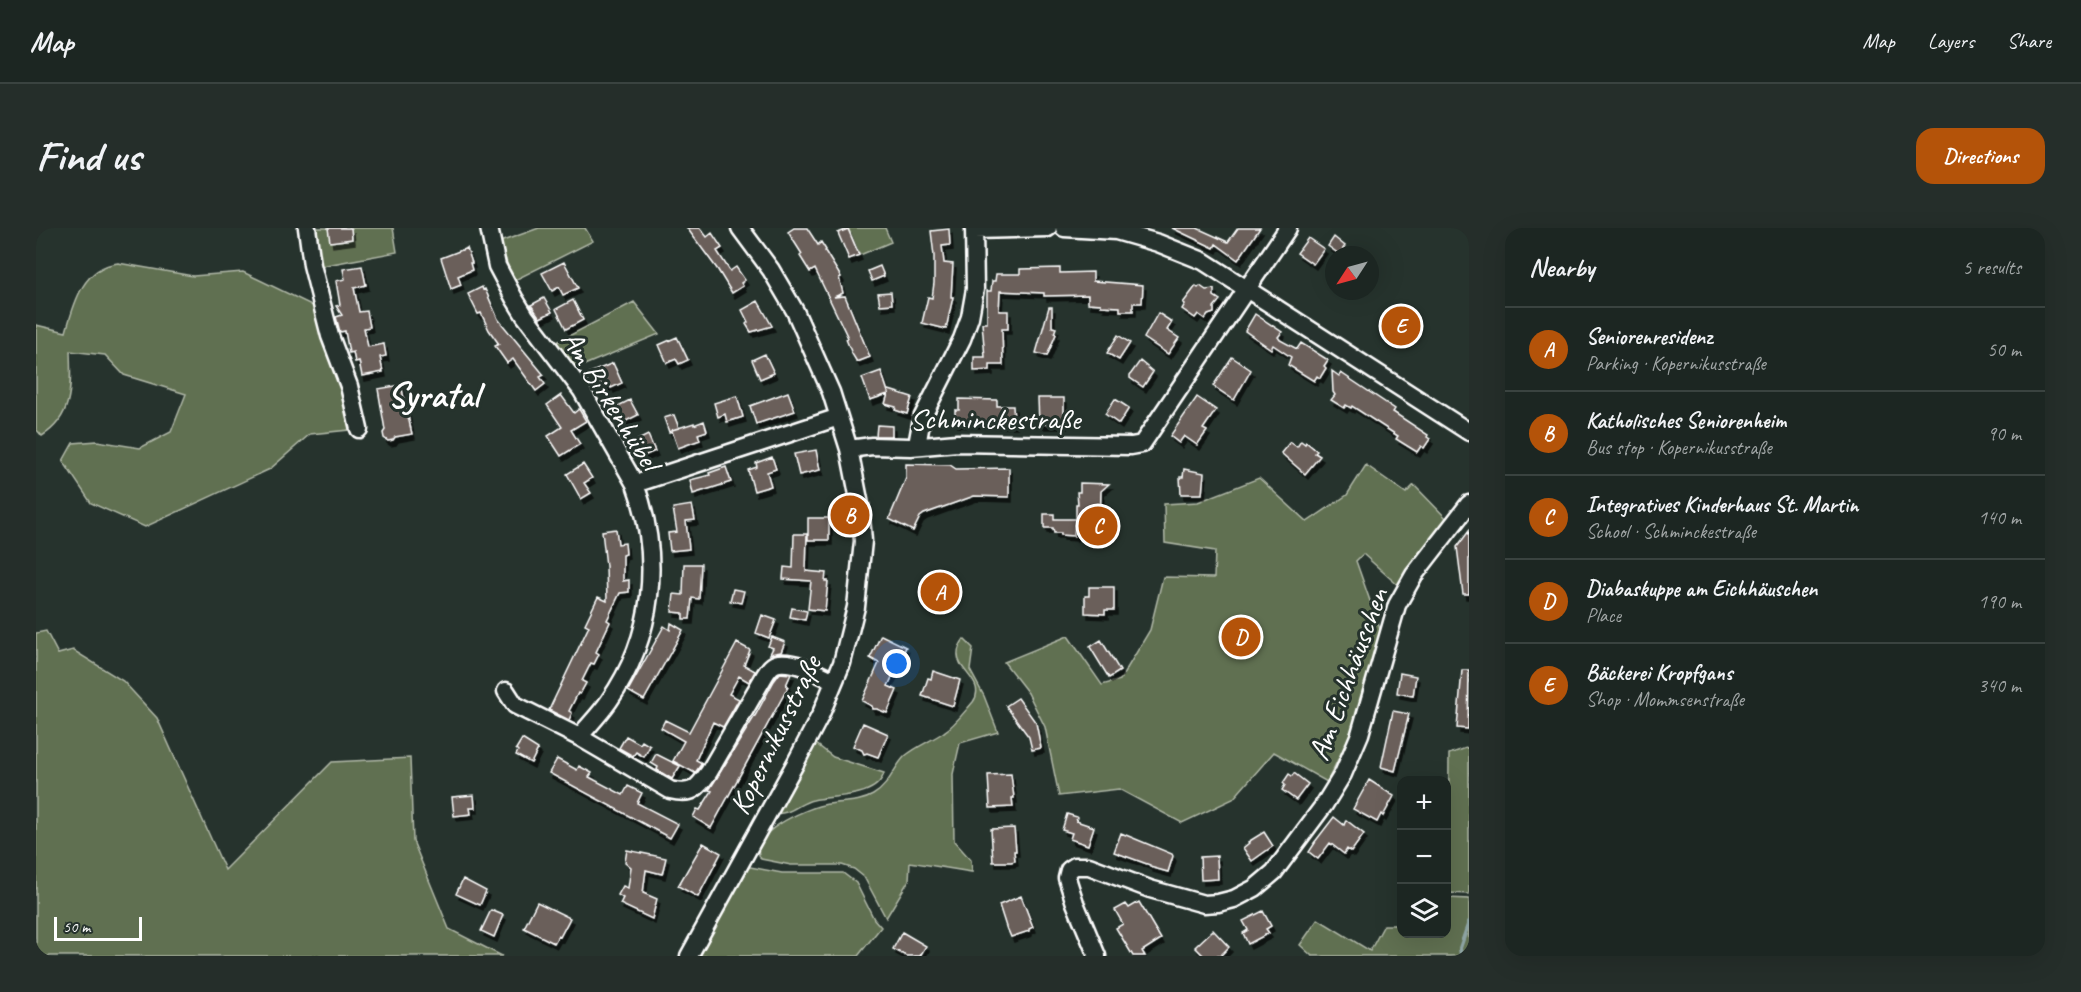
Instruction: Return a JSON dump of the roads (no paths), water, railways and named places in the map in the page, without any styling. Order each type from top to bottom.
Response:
[{"type":"street","points":[[307,228],[312,265],[330,336],[349,386],[360,429]]},
{"type":"street","name":"Am Birkenhübel","points":[[489,228],[497,266],[514,298],[582,391],[635,484],[648,534],[652,573],[649,602],[634,656],[609,701],[579,737]]},
{"type":"street","name":"Kopernikusstraße","points":[[689,956],[820,716],[842,663],[856,607],[863,542],[860,506],[849,449],[831,392],[795,311],[771,270],[740,228]]},
{"type":"street","points":[[918,445],[922,418],[962,339],[970,317],[975,289],[974,229],[1048,228]]},
{"type":"street","points":[[1064,228],[1116,231],[1158,243],[1203,261],[1469,432]]},
{"type":"street","points":[[1247,290],[1288,228]]},
{"type":"street","name":"Schminckestraße","points":[[849,449],[957,443],[1131,446],[1142,444],[1247,290]]},
{"type":"street","points":[[635,484],[839,417]]},
{"type":"street","name":"Am Eichhäuschen","points":[[1097,956],[1067,878],[1070,870],[1075,866],[1089,866],[1150,889],[1204,903],[1218,903],[1234,899],[1256,888],[1274,872],[1324,805],[1343,774],[1360,734],[1397,605],[1414,575],[1469,504]]},
{"type":"street","points":[[506,692],[515,705],[579,737],[670,790],[683,793],[700,786],[772,666],[779,663],[790,664],[834,681]]},
{"type":"waterway","points":[[1461,956],[1460,948],[1469,922]]},
{"type":"place","name":"Bäckerei Kropfgans","points":[[1401,326]]},
{"type":"place","name":"Katholisches Seniorenheim","points":[[850,515]]},
{"type":"place","name":"Integratives Kinderhaus St. Martin","points":[[1098,526]]},
{"type":"place","name":"Seniorenresidenz","points":[[940,592]]},
{"type":"place","name":"Diabaskuppe am Eichhäuschen","points":[[1241,637]]},
{"type":"district","name":"Syratal","points":[[433,394]]}]
